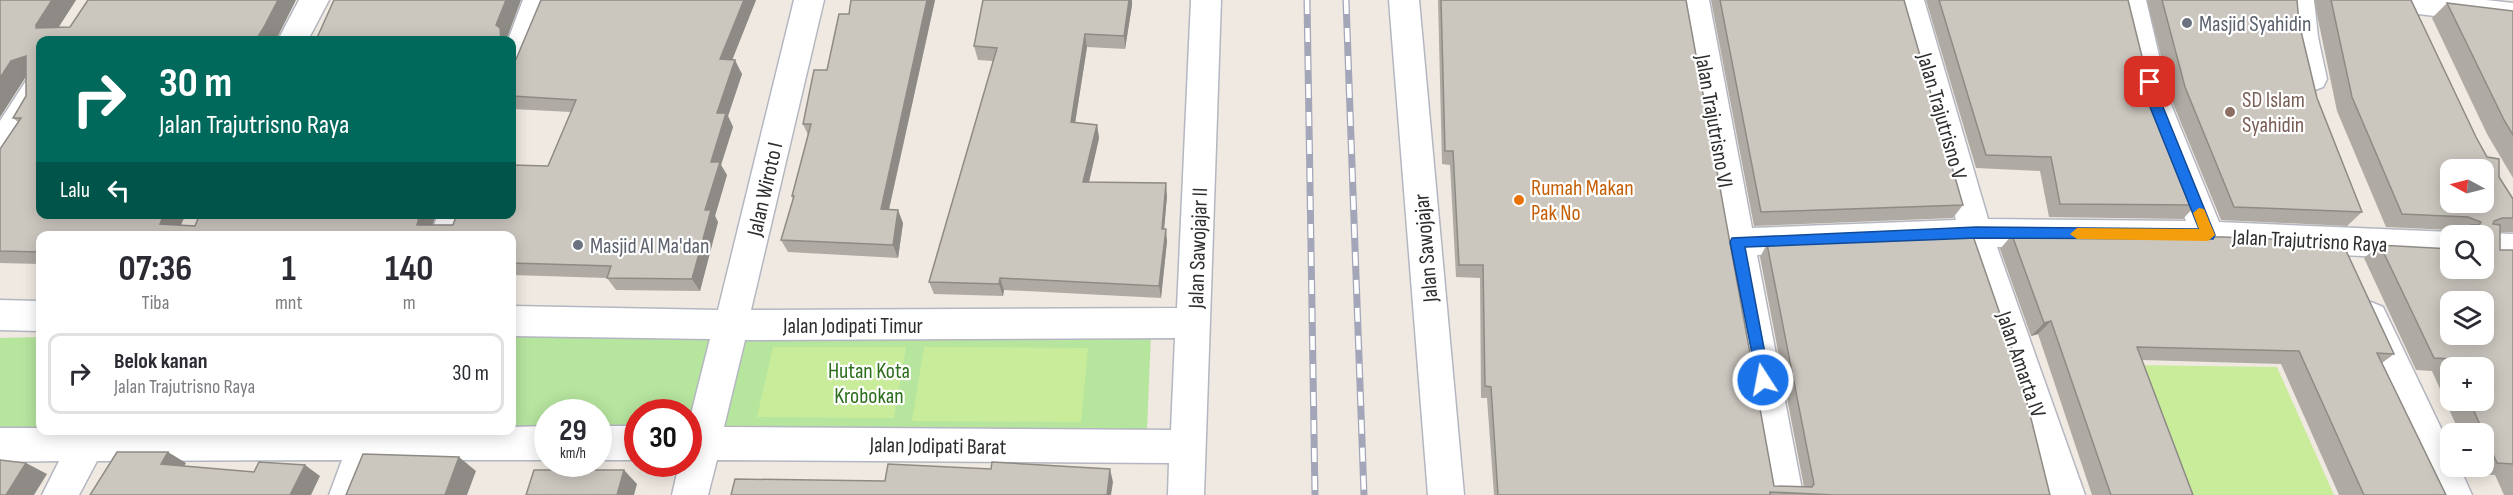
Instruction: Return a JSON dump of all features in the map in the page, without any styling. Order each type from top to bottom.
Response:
[{"type":"street","points":[[295,36],[314,0]]},
{"type":"street","points":[[516,58],[538,0]]},
{"type":"street","name":"Jalan Wiroto I","points":[[702,426],[719,379],[809,0]]},
{"type":"street","name":"Jalan Sawojajar II","points":[[1186,495],[1206,0]]},
{"type":"street","name":"Jalan Sawojajar","points":[[1404,0],[1446,495]]},
{"type":"street","name":"Jalan Trajutrisno VI","points":[[1694,0],[1785,495]]},
{"type":"street","name":"Jalan Trajutrisno V","points":[[1909,0],[1976,233]]},
{"type":"street","points":[[2131,0],[2155,102],[2208,235]]},
{"type":"street","points":[[2299,0],[2302,37],[2317,101]]},
{"type":"street","points":[[2400,1],[2513,14]]},
{"type":"street","points":[[2400,1],[2422,34]]},
{"type":"street","points":[[0,147],[36,90]]},
{"type":"street","points":[[2360,210],[2373,243]]},
{"type":"street","name":"Jalan Trajutrisno Raya","points":[[1737,242],[1976,233],[2208,235],[2440,246]]},
{"type":"street","name":"Jalan Amarta IV","points":[[1976,233],[2067,495]]},
{"type":"street","points":[[2336,240],[2454,495]]},
{"type":"street","points":[[2494,247],[2513,248]]},
{"type":"street","points":[[0,315],[36,316]]},
{"type":"street","name":"Jalan Jodipati Timur","points":[[516,321],[732,325],[1194,323]]},
{"type":"street","points":[[347,495],[369,437]]},
{"type":"street","points":[[0,445],[92,438],[369,437],[534,443]]},
{"type":"street","points":[[60,495],[92,438]]},
{"type":"street","name":"Jalan Jodipati Barat","points":[[702,442],[1188,447]]},
{"type":"street","name":"Jalan Wiroto I","points":[[690,495],[692,477]]},
{"type":"green space","name":"Hutan Kota Krobokan","points":[[1151,333],[1147,430],[702,432],[702,399],[624,399],[624,432],[612,432],[612,399],[534,399],[534,433],[516,433],[516,336]]},
{"type":"green space","name":"Hutan Kota Krobokan","points":[[36,337],[36,435],[0,435],[0,338]]},
{"type":"green space","points":[[773,347],[906,347],[894,418],[757,417]]},
{"type":"green space","points":[[924,347],[1088,348],[1081,422],[912,421]]},
{"type":"green space","points":[[2132,365],[2277,367],[2334,495],[2181,495]]},
{"type":"building","points":[[0,0],[52,0],[36,28],[70,27],[88,0],[278,0],[258,36],[36,36],[36,219],[162,219],[160,224],[195,226],[198,219],[419,219],[417,225],[453,225],[455,219],[516,219],[516,165],[548,166],[576,100],[516,96],[516,59],[541,0],[744,0],[720,59],[735,60],[717,113],[726,113],[711,162],[720,162],[705,210],[711,210],[692,279],[607,278],[611,266],[516,263],[516,231],[36,231],[36,252],[0,251],[0,149],[21,118],[13,118],[26,96],[26,56],[11,61],[0,78]]},
{"type":"building","points":[[334,0],[506,0],[496,25],[500,28],[501,36],[318,36]]},
{"type":"building","points":[[851,0],[927,0],[881,209],[898,210],[893,245],[781,240],[811,124],[803,124],[814,70],[827,70],[839,14],[849,14]]},
{"type":"building","points":[[983,0],[1129,0],[1124,36],[1085,34],[1071,122],[1097,125],[1083,182],[1166,183],[1162,229],[1166,229],[1159,286],[1000,278],[999,284],[929,282],[997,48],[974,46]]},
{"type":"building","points":[[1441,0],[1686,0],[1774,486],[1812,487],[1814,484],[1767,244],[1973,236],[2018,366],[2050,495],[1834,495],[1770,492],[1770,495],[1498,495],[1491,387],[1485,386],[1483,265],[1459,265],[1453,151],[1445,151]]},
{"type":"building","points":[[1720,0],[1904,0],[1963,205],[1761,212]]},
{"type":"building","points":[[1939,0],[2128,0],[2150,89],[2196,205],[2060,204],[2051,157],[1986,155]]},
{"type":"building","points":[[2162,0],[2297,0],[2299,23],[2317,98],[2362,212],[2234,207],[2185,87]]},
{"type":"building","points":[[2331,0],[2411,0],[2487,157],[2499,159],[2499,177],[2513,199],[2513,218],[2502,218],[2494,221],[2493,224],[2500,225],[2500,250],[2513,250],[2513,464],[2497,463],[2494,456],[2494,423],[2479,423],[2474,411],[2494,411],[2494,357],[2434,358],[2380,245],[2440,248],[2440,279],[2494,279],[2494,225],[2479,225],[2481,222],[2468,217],[2402,214],[2352,97]]},
{"type":"building","points":[[2447,3],[2513,11],[2513,135],[2504,120]]},
{"type":"building","points":[[2012,235],[2223,237],[2342,242],[2394,354],[2377,353],[2446,495],[2364,495],[2299,351],[2137,347],[2193,495],[2111,495],[2051,321],[2044,323]]},
{"type":"building","points":[[117,452],[168,452],[161,464],[254,472],[259,462],[305,465],[290,495],[90,495]]},
{"type":"building","points":[[363,454],[459,457],[445,495],[346,495]]},
{"type":"building","points":[[0,460],[26,463],[6,495],[0,495]]},
{"type":"building","points":[[992,462],[1110,469],[1107,495],[731,495],[735,479],[885,481],[888,464],[991,469]]},
{"type":"building","points":[[534,470],[534,477],[612,477],[612,470],[624,470],[617,495],[526,495]]},
{"type":"railway","points":[[1307,0],[1315,495]]},
{"type":"railway","points":[[1346,0],[1364,495]]},
{"type":"slow traffic","points":[[2077,234],[2208,235],[2199,213]]},
{"type":"place","name":"Masjid Syahidin","points":[[2187,23]]},
{"type":"place","name":"SD Islam Syahidin","points":[[2230,112]]},
{"type":"place","name":"Rumah Makan Pak No","points":[[1519,200]]},
{"type":"place","name":"Masjid Al Ma'dan","points":[[578,245]]},
{"type":"route","points":[[1763,380],[1737,242],[1976,233],[2208,235],[2155,102],[2150,82]]}]
